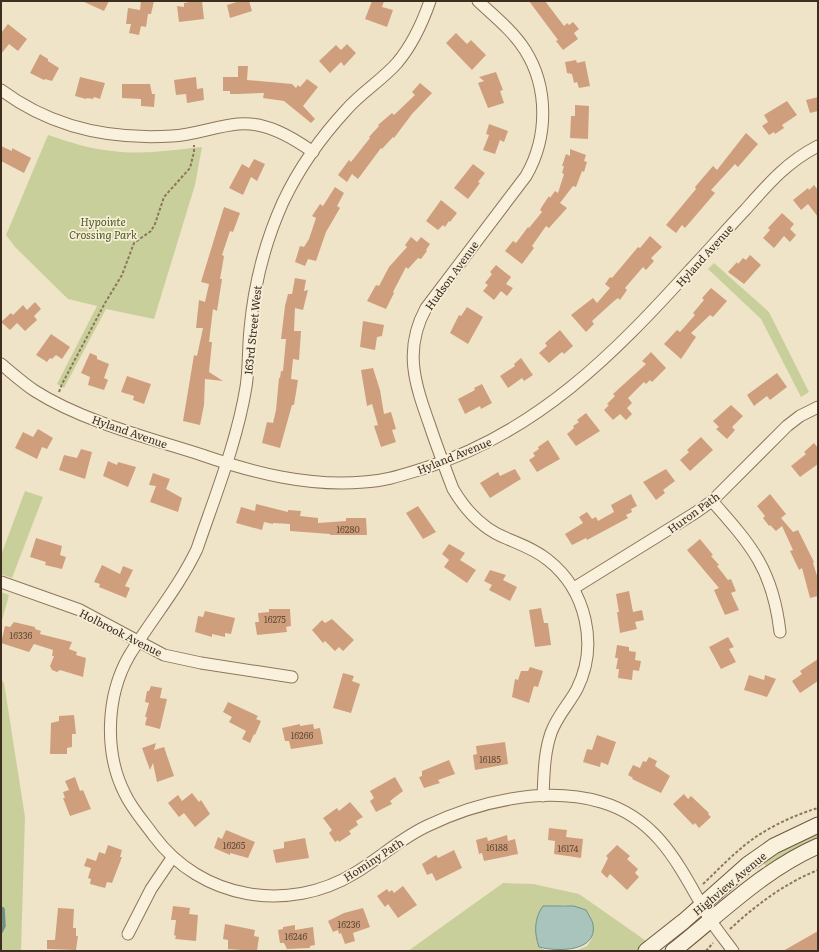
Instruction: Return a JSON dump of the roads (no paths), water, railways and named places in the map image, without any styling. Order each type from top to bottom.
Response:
[{"type":"street","name":"163rd Street West","points":[[138,642],[192,560],[226,463],[239,421],[246,387],[252,314],[263,255],[284,201],[313,152],[348,107],[400,58],[418,32],[430,1]]},
{"type":"street","name":"Hudson Avenue","points":[[478,1],[509,30],[529,57],[540,88],[543,129],[538,150],[526,176],[431,300],[420,318],[416,329],[412,357],[414,381],[453,489],[466,510],[492,532],[544,556],[563,574],[574,588],[587,626],[586,658],[577,688],[561,712],[551,733],[546,754],[543,796]]},
{"type":"street","points":[[1,90],[46,116],[75,128],[98,133],[136,137],[173,136],[238,123],[263,127],[284,134],[313,152]]},
{"type":"street","name":"Hyland Avenue","points":[[1,364],[36,392],[78,413],[255,472],[286,478],[351,483],[389,479],[443,462],[475,449],[517,427],[552,402],[593,370],[645,320],[782,169],[818,146]]},
{"type":"street","name":"Huron Path","points":[[574,588],[679,524],[712,500],[777,435],[800,416],[818,407]]},
{"type":"street","points":[[712,500],[740,533],[761,564],[772,589],[777,607],[780,632]]},
{"type":"street","name":"Holbrook Avenue","points":[[1,582],[80,610],[164,655],[180,659],[292,677]]},
{"type":"street","name":"Hominy Path","points":[[138,642],[127,660],[115,694],[110,729],[117,775],[126,796],[172,858],[197,876],[228,889],[262,896],[289,895],[311,891],[333,884],[354,874],[410,835],[451,815],[495,802],[543,796],[570,796],[604,803],[634,817],[652,831],[670,851],[711,921],[733,951]]},
{"type":"street","name":"Highview Avenue","points":[[646,951],[758,857],[774,846],[818,825]]},
{"type":"street","name":"Highview Avenue","points":[[673,951],[768,873],[803,852],[818,846]]},
{"type":"street","points":[[128,934],[151,889],[172,858]]},
{"type":"water","points":[[543,906],[574,906],[586,910],[593,924],[593,933],[589,940],[583,945],[575,948],[547,949],[539,947],[536,936],[536,921]]},
{"type":"waterway","points":[[1,908],[3,909],[4,926],[1,932]]},
{"type":"park label","name":"Hypointe Crossing Park","points":[[103,227]]}]
